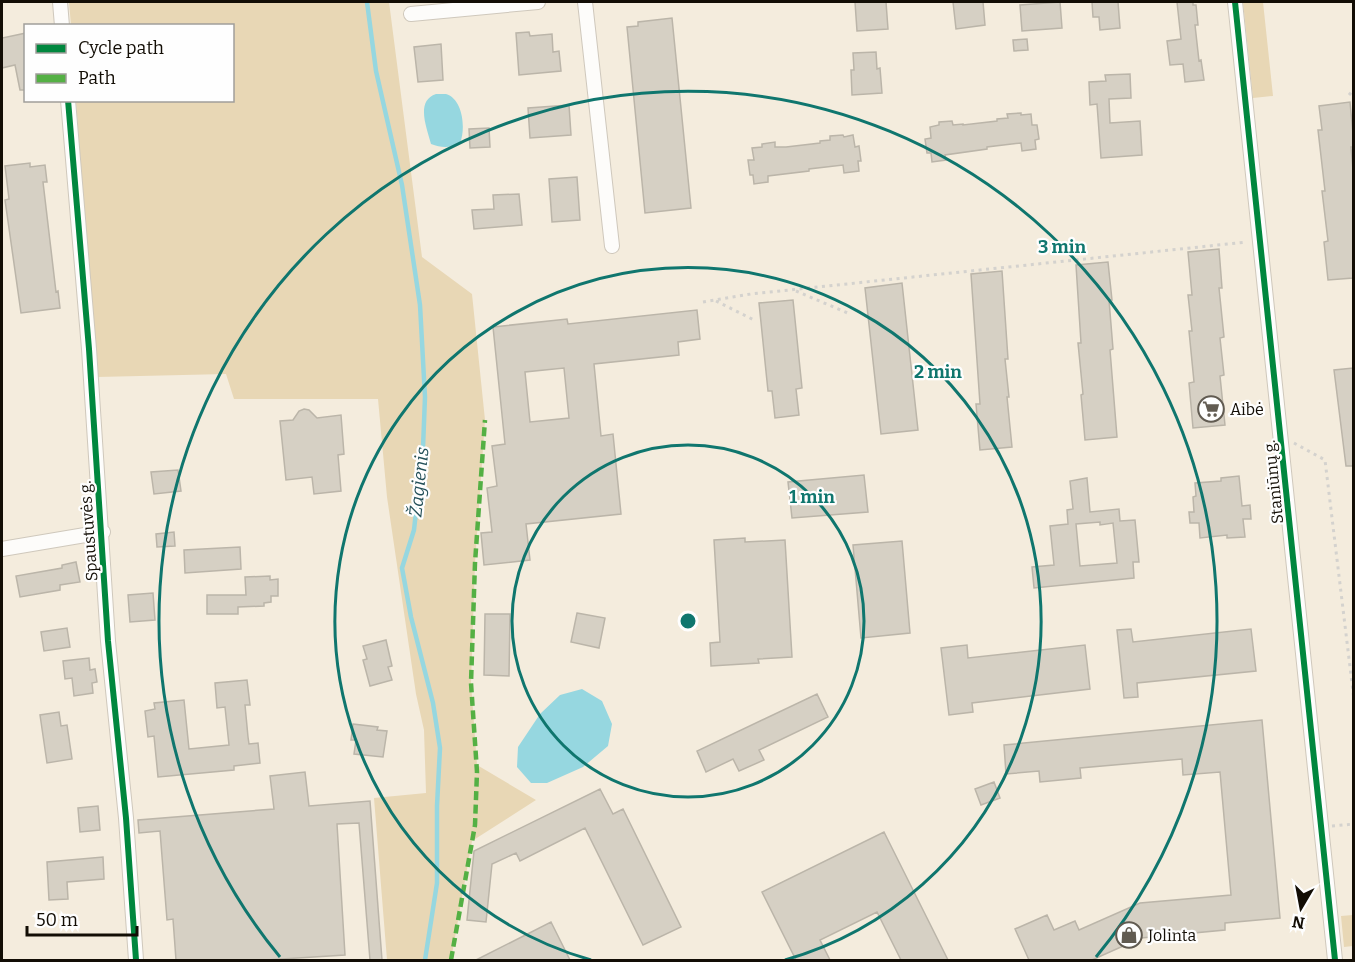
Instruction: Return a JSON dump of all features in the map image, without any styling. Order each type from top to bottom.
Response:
[{"type":"street","points":[[60,2],[62,24]]},
{"type":"street","points":[[411,14],[538,2]]},
{"type":"street","points":[[585,2],[612,246]]},
{"type":"street","name":"Staniūnų g.","points":[[1235,2],[1335,960]]},
{"type":"street","name":"Spaustuvės g.","points":[[68,102],[102,532],[108,641],[126,818],[136,960]]},
{"type":"street","points":[[2,549],[102,532]]},
{"type":"path","points":[[1349,94],[1353,89]]},
{"type":"path","points":[[703,302],[751,294],[1261,240]]},
{"type":"path","points":[[795,290],[850,314]]},
{"type":"path","points":[[714,300],[754,320]]},
{"type":"path","points":[[1281,435],[1325,460],[1353,700]]},
{"type":"path","points":[[1322,827],[1353,824]]},
{"type":"shaded area","points":[[69,2],[389,2],[422,257],[472,294],[485,420],[475,563],[471,683],[477,765],[536,800],[472,841],[451,960],[387,960],[374,798],[426,793],[424,730],[416,694],[387,497],[378,399],[234,399],[226,374],[97,377],[76,102],[234,102],[234,24],[71,24]]},
{"type":"shaded area","points":[[1243,2],[1263,2],[1273,96],[1253,98]]},
{"type":"shaded area","points":[[1353,915],[1353,946],[1344,947],[1341,916]]},
{"type":"water","points":[[436,94],[446,94],[452,97],[462,115],[462,137],[460,143],[456,145],[446,147],[431,144],[424,109],[430,98]]},
{"type":"water","points":[[582,689],[602,701],[612,724],[608,746],[583,767],[547,783],[531,783],[517,767],[518,747],[540,714],[560,695]]},
{"type":"building","points":[[855,2],[886,2],[888,29],[857,31]]},
{"type":"building","points":[[953,2],[983,2],[985,25],[956,29]]},
{"type":"building","points":[[1060,2],[1062,28],[1022,31],[1020,5]]},
{"type":"building","points":[[1092,2],[1118,2],[1120,28],[1100,30],[1099,17],[1093,17]]},
{"type":"building","points":[[1177,2],[1193,2],[1193,5],[1196,5],[1198,25],[1195,25],[1199,61],[1201,60],[1204,80],[1185,82],[1183,64],[1170,65],[1167,41],[1181,39]]},
{"type":"building","points":[[672,18],[691,208],[645,213],[627,27],[638,26],[638,22]]},
{"type":"building","points":[[529,32],[530,36],[552,34],[553,52],[559,51],[561,71],[519,75],[516,33]]},
{"type":"building","points":[[24,33],[24,90],[20,90],[15,65],[2,68],[2,38]]},
{"type":"building","points":[[1027,39],[1028,50],[1014,51],[1013,40]]},
{"type":"building","points":[[441,44],[443,80],[418,82],[414,47]]},
{"type":"building","points":[[876,52],[882,93],[852,95],[853,53]]},
{"type":"building","points":[[1130,74],[1131,98],[1109,99],[1110,123],[1140,121],[1142,155],[1101,158],[1097,104],[1090,105],[1089,82],[1106,81],[1105,75]]},
{"type":"building","points":[[1350,102],[1353,134],[1353,147],[1351,147],[1353,278],[1328,280],[1324,242],[1328,241],[1322,191],[1325,191],[1318,130],[1322,130],[1319,106]]},
{"type":"building","points":[[569,105],[571,135],[530,138],[528,108]]},
{"type":"building","points":[[1021,113],[1021,115],[1031,114],[1032,125],[1037,125],[1039,139],[1035,140],[1036,149],[1022,151],[1021,143],[987,147],[987,149],[945,155],[946,160],[932,162],[931,153],[927,153],[925,139],[931,138],[930,127],[939,125],[939,122],[952,121],[953,125],[963,125],[997,121],[997,119],[1008,118],[1007,114]]},
{"type":"building","points":[[489,128],[490,147],[470,148],[469,129]]},
{"type":"building","points":[[843,135],[844,137],[853,135],[855,147],[859,146],[861,161],[858,161],[859,171],[844,173],[843,165],[809,169],[809,171],[768,176],[768,182],[754,184],[748,160],[754,160],[752,148],[775,142],[775,147],[820,143],[820,141],[830,140],[830,136]]},
{"type":"building","points":[[30,163],[30,167],[45,165],[47,182],[43,182],[56,292],[58,291],[60,308],[21,313],[5,200],[9,199],[5,166]]},
{"type":"building","points":[[577,177],[580,220],[552,222],[549,179]]},
{"type":"building","points":[[519,194],[522,225],[474,229],[472,210],[494,209],[493,195]]},
{"type":"building","points":[[1219,249],[1222,288],[1219,288],[1224,337],[1220,338],[1224,375],[1220,376],[1225,425],[1193,428],[1189,383],[1194,382],[1188,295],[1192,295],[1188,252]]},
{"type":"building","points":[[1108,262],[1112,300],[1109,300],[1113,349],[1110,350],[1117,437],[1085,440],[1078,343],[1081,343],[1076,265]]},
{"type":"building","points":[[1002,271],[1008,359],[1005,359],[1009,397],[1007,397],[1012,447],[980,450],[976,404],[980,404],[971,274]]},
{"type":"building","points":[[902,283],[918,430],[881,434],[865,288]]},
{"type":"building","points":[[793,300],[802,388],[796,389],[799,415],[775,418],[772,391],[768,391],[759,303]]},
{"type":"building","points":[[697,310],[700,339],[678,342],[679,355],[594,364],[601,436],[613,434],[621,514],[526,524],[530,560],[484,565],[481,533],[492,532],[487,488],[497,486],[492,446],[505,444],[493,327],[567,319],[568,324]],"holes":[[[564,368],[569,418],[530,422],[525,372]]]},
{"type":"building","points":[[1353,368],[1353,466],[1346,466],[1334,370]]},
{"type":"building","points":[[309,410],[317,418],[341,415],[344,454],[338,455],[341,491],[314,494],[312,477],[286,480],[280,421],[293,420],[299,411]]},
{"type":"building","points":[[178,470],[181,491],[154,494],[151,472]]},
{"type":"building","points":[[864,475],[868,512],[792,518],[788,482]]},
{"type":"building","points":[[1239,476],[1242,506],[1250,505],[1251,519],[1243,519],[1245,537],[1227,538],[1227,535],[1200,538],[1199,523],[1190,523],[1189,512],[1194,512],[1195,483],[1221,481],[1221,478]]},
{"type":"building","points":[[1087,478],[1090,512],[1119,509],[1120,521],[1135,520],[1139,562],[1133,562],[1134,578],[1034,588],[1032,567],[1054,565],[1050,526],[1068,524],[1067,510],[1073,509],[1070,481]],"holes":[[[1100,522],[1100,525],[1113,523],[1117,563],[1080,566],[1076,524]]]},
{"type":"building","points":[[174,532],[175,546],[157,547],[156,534]]},
{"type":"building","points":[[745,538],[745,542],[785,540],[792,657],[758,659],[759,663],[711,666],[710,643],[720,642],[714,540]]},
{"type":"building","points":[[902,541],[910,633],[861,638],[853,545]]},
{"type":"building","points":[[240,547],[241,569],[185,573],[184,550]]},
{"type":"building","points":[[76,562],[80,582],[60,585],[60,590],[20,597],[16,576],[62,568],[62,565]]},
{"type":"building","points":[[270,576],[270,580],[278,579],[278,596],[271,596],[271,602],[264,603],[264,606],[238,607],[238,614],[207,614],[207,595],[246,595],[245,577]]},
{"type":"building","points":[[153,593],[155,620],[130,622],[128,595]]},
{"type":"building","points":[[577,613],[605,618],[599,648],[571,642]]},
{"type":"building","points":[[485,614],[510,614],[509,676],[484,675]]},
{"type":"building","points":[[67,628],[70,647],[44,651],[41,632]]},
{"type":"building","points":[[1131,629],[1133,642],[1251,629],[1256,671],[1137,683],[1138,697],[1124,698],[1117,630]]},
{"type":"building","points":[[386,640],[392,666],[388,667],[392,680],[370,686],[363,660],[367,659],[363,646]]},
{"type":"building","points":[[967,645],[968,658],[1085,645],[1090,689],[972,703],[973,712],[949,715],[941,648]]},
{"type":"building","points":[[89,658],[90,670],[95,669],[97,682],[92,683],[93,693],[74,696],[72,678],[65,679],[63,661]]},
{"type":"building","points":[[247,680],[250,705],[245,705],[249,744],[258,743],[260,763],[234,766],[234,770],[158,777],[154,736],[148,737],[145,711],[155,709],[154,703],[184,700],[189,749],[229,745],[225,707],[217,708],[215,683]]},
{"type":"building","points":[[817,694],[828,717],[759,750],[764,760],[739,771],[733,759],[706,772],[697,751]]},
{"type":"building","points":[[59,712],[61,726],[67,725],[72,759],[47,763],[40,715]]},
{"type":"building","points":[[1262,720],[1280,918],[1225,923],[1225,930],[1141,938],[1092,960],[1029,960],[1015,929],[1047,915],[1054,930],[1075,921],[1079,930],[1140,903],[1231,895],[1220,772],[1183,775],[1182,759],[1080,768],[1081,778],[1040,782],[1039,771],[1006,774],[1004,745]]},
{"type":"building","points":[[353,724],[378,727],[377,730],[387,731],[383,757],[354,754],[356,740],[351,740]]},
{"type":"building","points":[[305,772],[309,806],[370,801],[382,960],[370,960],[359,823],[337,824],[345,955],[266,960],[176,960],[173,919],[167,920],[160,831],[139,833],[138,820],[274,809],[270,776]]},
{"type":"building","points":[[994,782],[1000,798],[981,805],[975,789]]},
{"type":"building","points":[[600,789],[613,814],[623,809],[681,927],[643,945],[585,828],[520,861],[516,853],[492,864],[486,922],[467,920],[474,851]]},
{"type":"building","points":[[98,806],[100,830],[80,832],[78,808]]},
{"type":"building","points":[[884,832],[948,960],[901,960],[877,912],[820,940],[830,960],[796,960],[762,892]]},
{"type":"building","points":[[103,857],[104,879],[67,882],[68,899],[49,900],[47,862]]},
{"type":"building","points":[[551,922],[570,960],[476,960]]},
{"type":"waterway","name":"Žagienis","points":[[367,2],[376,71],[402,185],[420,305],[425,397],[423,448],[414,530],[402,568],[411,617],[433,703],[440,748],[437,883],[425,960]]},
{"type":"marked path","points":[[451,960],[475,825],[477,772],[471,683],[475,563],[485,420]]},
{"type":"cycle path","points":[[1235,2],[1335,960]]},
{"type":"cycle path","points":[[68,102],[89,349],[108,641],[126,818],[136,960]]},
{"type":"place","name":"Aibė","points":[[1211,409]]},
{"type":"place","name":"Jolinta","points":[[1129,935]]}]
